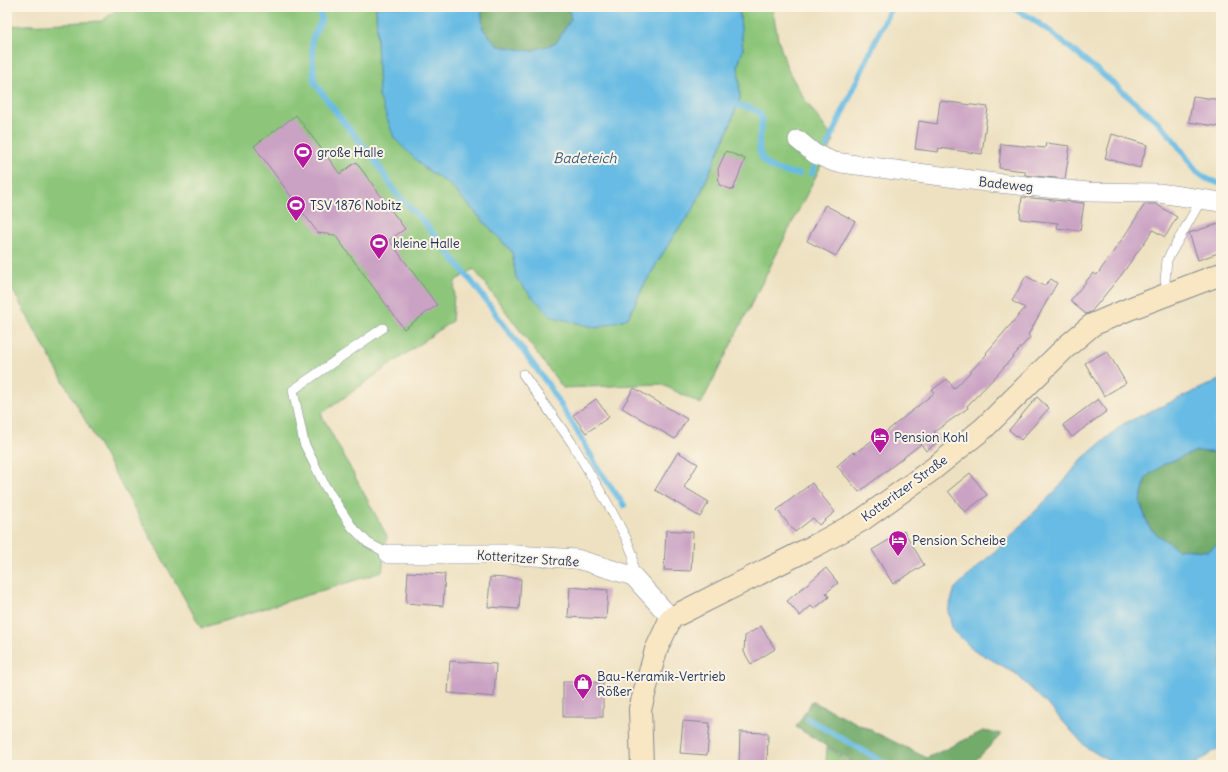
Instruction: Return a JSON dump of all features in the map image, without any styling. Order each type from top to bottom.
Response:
[{"type":"street","name":"Badeweg","points":[[798,140],[815,154],[834,162],[994,183],[1088,192],[1159,193],[1221,202]]},
{"type":"street","name":"Kotteritzer Straße","points":[[670,618],[818,544],[862,520],[933,469],[984,428],[1066,347],[1092,325],[1129,309],[1221,274]]},
{"type":"street","name":"Kotteritzer Straße","points":[[389,554],[502,554],[577,559],[633,576]]},
{"type":"street","points":[[633,576],[670,618],[656,650],[640,709],[642,765]]},
{"type":"lane","points":[[1169,294],[1165,282],[1167,260],[1201,200]]},
{"type":"lane","points":[[383,328],[293,390],[304,443],[325,486],[352,527],[368,543],[389,554]]},
{"type":"lane","points":[[523,374],[572,443],[609,506],[633,555],[633,576]]},
{"type":"green space","points":[[120,7],[376,7],[379,96],[423,167],[450,185],[512,252],[516,278],[628,318],[644,285],[674,235],[694,208],[729,128],[740,98],[738,65],[743,50],[739,7],[772,7],[778,39],[787,68],[803,97],[834,140],[701,404],[661,384],[563,388],[474,269],[455,281],[452,321],[321,414],[387,536],[382,572],[201,628],[7,280],[7,26],[102,21]]},
{"type":"green space","points":[[481,7],[568,7],[571,19],[556,43],[531,51],[498,46],[483,29]]},
{"type":"green space","points":[[1197,451],[1221,453],[1221,542],[1208,551],[1177,549],[1150,529],[1140,503],[1146,477],[1164,464]]},
{"type":"green space","points":[[812,701],[927,758],[983,731],[1002,734],[971,765],[857,765],[796,727]]},
{"type":"green space","points":[[827,748],[853,765],[826,765]]},
{"type":"water","name":"Badeteich","points":[[376,7],[481,7],[483,29],[498,46],[531,51],[556,43],[571,19],[568,7],[739,7],[743,50],[738,65],[740,98],[729,128],[694,208],[674,235],[644,285],[628,318],[597,328],[553,317],[533,298],[516,278],[512,252],[450,185],[423,167],[394,138],[379,96]]},
{"type":"water","points":[[1221,379],[1221,453],[1197,451],[1164,464],[1146,477],[1140,503],[1150,529],[1177,549],[1208,551],[1221,542],[1221,746],[1194,765],[1115,765],[1086,747],[1051,708],[1015,673],[973,649],[953,631],[948,611],[955,588],[1008,539],[1060,486],[1082,459],[1123,424]]},
{"type":"building","points":[[1193,96],[1221,100],[1221,127],[1189,122]]},
{"type":"building","points":[[940,101],[988,107],[982,154],[939,148],[938,152],[915,149],[919,121],[937,124]]},
{"type":"building","points":[[296,115],[340,174],[356,162],[405,229],[389,240],[437,305],[404,329],[335,235],[318,233],[254,146]]},
{"type":"building","points":[[1112,134],[1147,145],[1140,168],[1105,158]]},
{"type":"building","points":[[1046,143],[1070,146],[1065,179],[1025,175],[1025,171],[999,168],[1001,144],[1045,148]]},
{"type":"building","points":[[726,151],[745,159],[733,190],[719,185],[718,169]]},
{"type":"building","points":[[1022,197],[1084,203],[1080,231],[1057,228],[1058,223],[1020,219]]},
{"type":"building","points":[[1145,204],[1156,204],[1177,217],[1165,237],[1153,230],[1122,274],[1091,312],[1086,314],[1070,301],[1093,273],[1097,275]]},
{"type":"building","points":[[825,205],[855,221],[836,256],[807,241]]},
{"type":"building","points":[[1221,223],[1221,252],[1198,260],[1189,233]]},
{"type":"building","points":[[1026,276],[1044,286],[1051,279],[1057,283],[1028,335],[1030,337],[998,374],[967,406],[968,408],[934,432],[940,440],[926,451],[921,444],[859,492],[837,466],[853,452],[855,453],[881,434],[882,435],[934,393],[932,390],[947,379],[954,389],[987,354],[986,353],[1025,308],[1012,301]]},
{"type":"building","points":[[1107,351],[1126,383],[1104,396],[1085,363]]},
{"type":"building","points":[[634,388],[687,419],[675,439],[622,408]]},
{"type":"building","points":[[1037,397],[1049,408],[1021,440],[1009,430]]},
{"type":"building","points":[[596,399],[609,417],[586,433],[573,415]]},
{"type":"building","points":[[1098,399],[1107,411],[1072,437],[1063,425]]},
{"type":"building","points":[[678,452],[698,464],[684,487],[709,502],[700,517],[655,490]]},
{"type":"building","points":[[970,473],[987,495],[965,512],[948,491]]},
{"type":"building","points":[[812,483],[835,512],[819,525],[813,518],[795,532],[777,510]]},
{"type":"building","points":[[666,530],[693,532],[691,571],[664,570]]},
{"type":"building","points":[[904,531],[924,565],[893,584],[872,550]]},
{"type":"building","points":[[826,568],[838,583],[826,593],[829,597],[814,609],[811,606],[800,616],[787,601]]},
{"type":"building","points":[[408,572],[445,574],[443,606],[406,603]]},
{"type":"building","points":[[490,577],[521,579],[519,609],[488,607]]},
{"type":"building","points":[[570,587],[608,590],[606,619],[568,617]]},
{"type":"building","points":[[761,626],[775,649],[751,664],[744,652],[745,636]]},
{"type":"building","points":[[450,661],[496,664],[494,697],[448,693]]},
{"type":"building","points":[[563,682],[603,682],[603,717],[563,717]]},
{"type":"building","points":[[683,721],[710,723],[707,755],[680,753]]},
{"type":"building","points":[[740,732],[768,733],[767,765],[739,765]]},
{"type":"waterway","points":[[321,7],[321,21],[312,39],[314,82],[341,119],[372,156],[396,193],[424,222],[476,287],[547,383],[599,470],[624,505]]},
{"type":"waterway","points":[[827,146],[891,7]]},
{"type":"waterway","points":[[1014,7],[1019,12],[1028,16],[1048,30],[1158,122],[1174,140],[1197,172],[1207,179],[1221,184]]},
{"type":"waterway","points":[[737,105],[753,109],[760,114],[762,121],[759,139],[760,151],[762,158],[766,163],[777,170],[799,174]]},
{"type":"waterway","points":[[811,174],[814,168]]},
{"type":"waterway","points":[[808,719],[888,765]]},
{"type":"place","name":"große Halle","points":[[303,169]]},
{"type":"place","name":"TSV 1876 Nobitz","points":[[296,222]]},
{"type":"place","name":"kleine Halle","points":[[379,260]]},
{"type":"place","name":"Pension Kohl","points":[[880,454]]},
{"type":"place","name":"Pension Scheibe","points":[[898,557]]},
{"type":"place","name":"Bau-Keramik-Vertrieb Rößer","points":[[583,700]]}]
